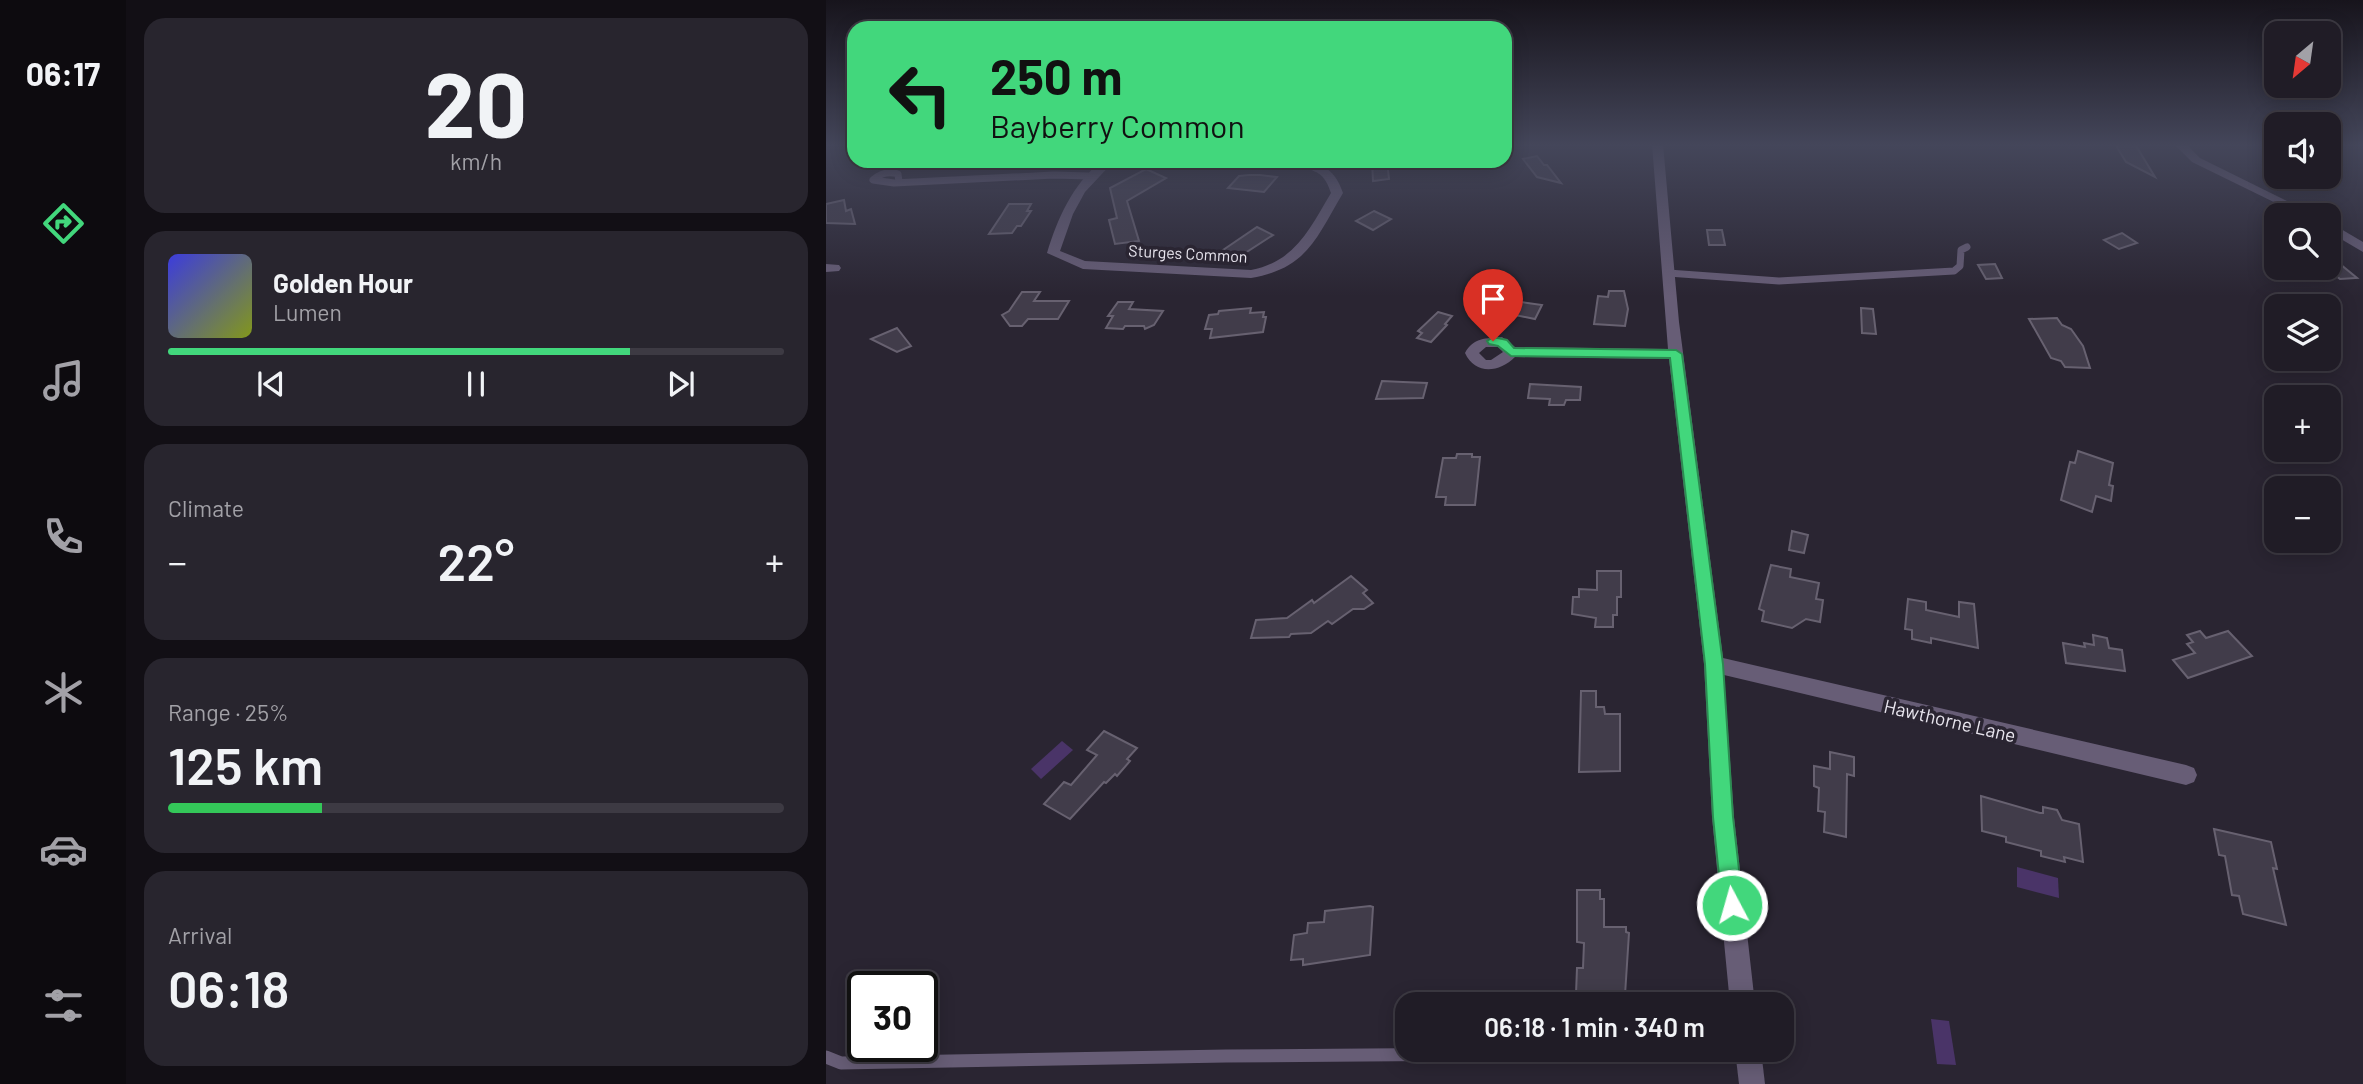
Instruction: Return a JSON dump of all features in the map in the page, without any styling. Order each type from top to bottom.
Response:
[{"type":"street","name":"Sturges Common","points":[[1077,195],[1065,214],[1053,253],[1083,265],[1251,274],[1269,273],[1298,257],[1336,195]]},
{"type":"street","points":[[1661,195],[1676,354],[1714,664],[1723,817],[1742,992]]},
{"type":"street","points":[[2267,195],[2284,203]]},
{"type":"street","points":[[2341,234],[2363,248]]},
{"type":"street","points":[[1511,352],[1676,354]]},
{"type":"street","name":"Hawthorne Lane","points":[[1714,664],[2186,775]]},
{"type":"street","points":[[1749,1062],[1752,1084]]},
{"type":"lane","points":[[1668,273],[1779,281],[1886,272],[1954,271],[1960,266],[1961,250],[1967,247]]},
{"type":"lane","points":[[826,1057],[841,1063],[1395,1054]]},
{"type":"shaded area","points":[[1062,741],[1073,750],[1041,779],[1031,769]]},
{"type":"shaded area","points":[[2017,867],[2058,878],[2059,898],[2017,887]]},
{"type":"shaded area","points":[[1931,1019],[1949,1021],[1956,1065],[1937,1064]]},
{"type":"building","points":[[1112,195],[1138,195],[1127,201],[1139,241],[1115,244],[1109,220],[1117,218]]},
{"type":"building","points":[[844,200],[846,211],[851,209],[855,224],[826,223],[826,204]]},
{"type":"building","points":[[1009,204],[1031,204],[1027,211],[1031,211],[1021,226],[1017,226],[1012,233],[989,234]]},
{"type":"building","points":[[1374,211],[1391,219],[1373,230],[1356,221]]},
{"type":"building","points":[[1257,227],[1273,235],[1239,257],[1223,250]]},
{"type":"building","points":[[1707,230],[1722,230],[1725,245],[1709,245]]},
{"type":"building","points":[[2122,233],[2137,243],[2119,249],[2104,240]]},
{"type":"building","points":[[1995,264],[2002,278],[1986,279],[1978,265]]},
{"type":"building","points":[[2341,265],[2357,278],[2341,279]]},
{"type":"building","points":[[1609,291],[1624,291],[1628,309],[1625,326],[1594,324],[1598,296],[1608,297]]},
{"type":"building","points":[[1022,292],[1040,292],[1034,301],[1069,301],[1058,319],[1028,319],[1022,326],[1010,326],[1002,315],[1009,311]]},
{"type":"building","points":[[1118,302],[1133,302],[1129,309],[1163,311],[1154,325],[1145,329],[1144,326],[1106,328],[1113,316],[1108,316]]},
{"type":"building","points":[[1521,302],[1542,305],[1535,319],[1515,315]]},
{"type":"building","points":[[1251,308],[1250,313],[1264,312],[1263,317],[1266,317],[1263,332],[1210,338],[1212,329],[1205,329],[1209,315],[1218,314],[1219,311]]},
{"type":"building","points":[[1861,308],[1873,309],[1876,334],[1862,333]]},
{"type":"building","points":[[1438,312],[1452,316],[1445,324],[1447,325],[1431,342],[1417,338],[1422,333],[1418,331]]},
{"type":"building","points":[[2057,318],[2062,325],[2071,329],[2083,346],[2090,368],[2065,367],[2061,361],[2051,358],[2029,319]]},
{"type":"building","points":[[897,328],[911,346],[897,352],[871,339]]},
{"type":"building","points":[[1382,381],[1427,383],[1423,398],[1376,399]]},
{"type":"building","points":[[1530,384],[1581,387],[1580,400],[1566,400],[1564,405],[1549,405],[1550,399],[1528,398]]},
{"type":"building","points":[[2078,451],[2113,463],[2109,485],[2113,486],[2111,501],[2096,496],[2092,512],[2061,500],[2070,462],[2075,463]]},
{"type":"building","points":[[1457,454],[1480,457],[1475,505],[1445,505],[1446,497],[1436,497],[1443,458],[1456,458]]},
{"type":"building","points":[[1792,531],[1808,535],[1804,553],[1789,550]]},
{"type":"building","points":[[1771,565],[1791,569],[1790,577],[1819,583],[1816,599],[1823,600],[1820,622],[1806,619],[1792,628],[1762,621],[1764,611],[1759,609]]},
{"type":"building","points":[[1597,571],[1621,571],[1621,597],[1617,597],[1617,615],[1613,615],[1613,627],[1595,627],[1596,618],[1572,614],[1573,597],[1579,597],[1579,589],[1597,590]]},
{"type":"building","points":[[1351,576],[1367,590],[1363,593],[1373,603],[1364,609],[1353,609],[1332,624],[1328,621],[1311,633],[1291,634],[1289,637],[1251,638],[1256,620],[1287,618],[1312,600],[1314,603]]},
{"type":"building","points":[[1908,599],[1926,602],[1926,610],[1959,617],[1959,602],[1974,604],[1978,648],[1931,638],[1931,643],[1912,639],[1912,630],[1905,629]]},
{"type":"building","points":[[2200,631],[2206,638],[2228,631],[2252,656],[2188,678],[2173,660],[2195,653],[2187,644],[2193,642],[2187,635]]},
{"type":"building","points":[[2093,635],[2107,638],[2109,648],[2122,650],[2125,671],[2066,663],[2063,643],[2085,647],[2084,643],[2094,645]]},
{"type":"building","points":[[1581,691],[1596,691],[1596,707],[1604,707],[1605,714],[1620,714],[1620,771],[1579,772]]},
{"type":"building","points":[[1104,731],[1137,748],[1127,759],[1130,761],[1117,776],[1115,774],[1104,782],[1070,819],[1044,804],[1064,782],[1071,785],[1097,755],[1087,750]]},
{"type":"building","points":[[1830,752],[1854,757],[1854,776],[1847,774],[1846,837],[1824,832],[1825,812],[1818,811],[1819,788],[1814,786],[1814,766],[1830,769]]},
{"type":"building","points":[[1981,796],[2040,813],[2043,813],[2043,807],[2057,810],[2062,820],[2079,824],[2083,862],[2064,857],[2065,862],[2041,856],[2041,851],[2006,842],[2006,837],[1982,831]]},
{"type":"building","points":[[2214,829],[2271,842],[2277,869],[2273,868],[2286,925],[2243,914],[2239,896],[2232,895],[2225,856],[2219,855]]},
{"type":"building","points":[[1577,890],[1600,890],[1600,899],[1604,899],[1604,927],[1626,927],[1626,932],[1629,933],[1625,992],[1576,992],[1577,968],[1583,968],[1584,943],[1577,942]]},
{"type":"building","points":[[1373,907],[1370,955],[1303,965],[1303,959],[1291,960],[1294,935],[1307,933],[1308,923],[1324,922],[1325,911]]},
{"type":"route","points":[[1493,341],[1502,342],[1511,352],[1676,354],[1714,664],[1723,817],[1732,905]]}]
